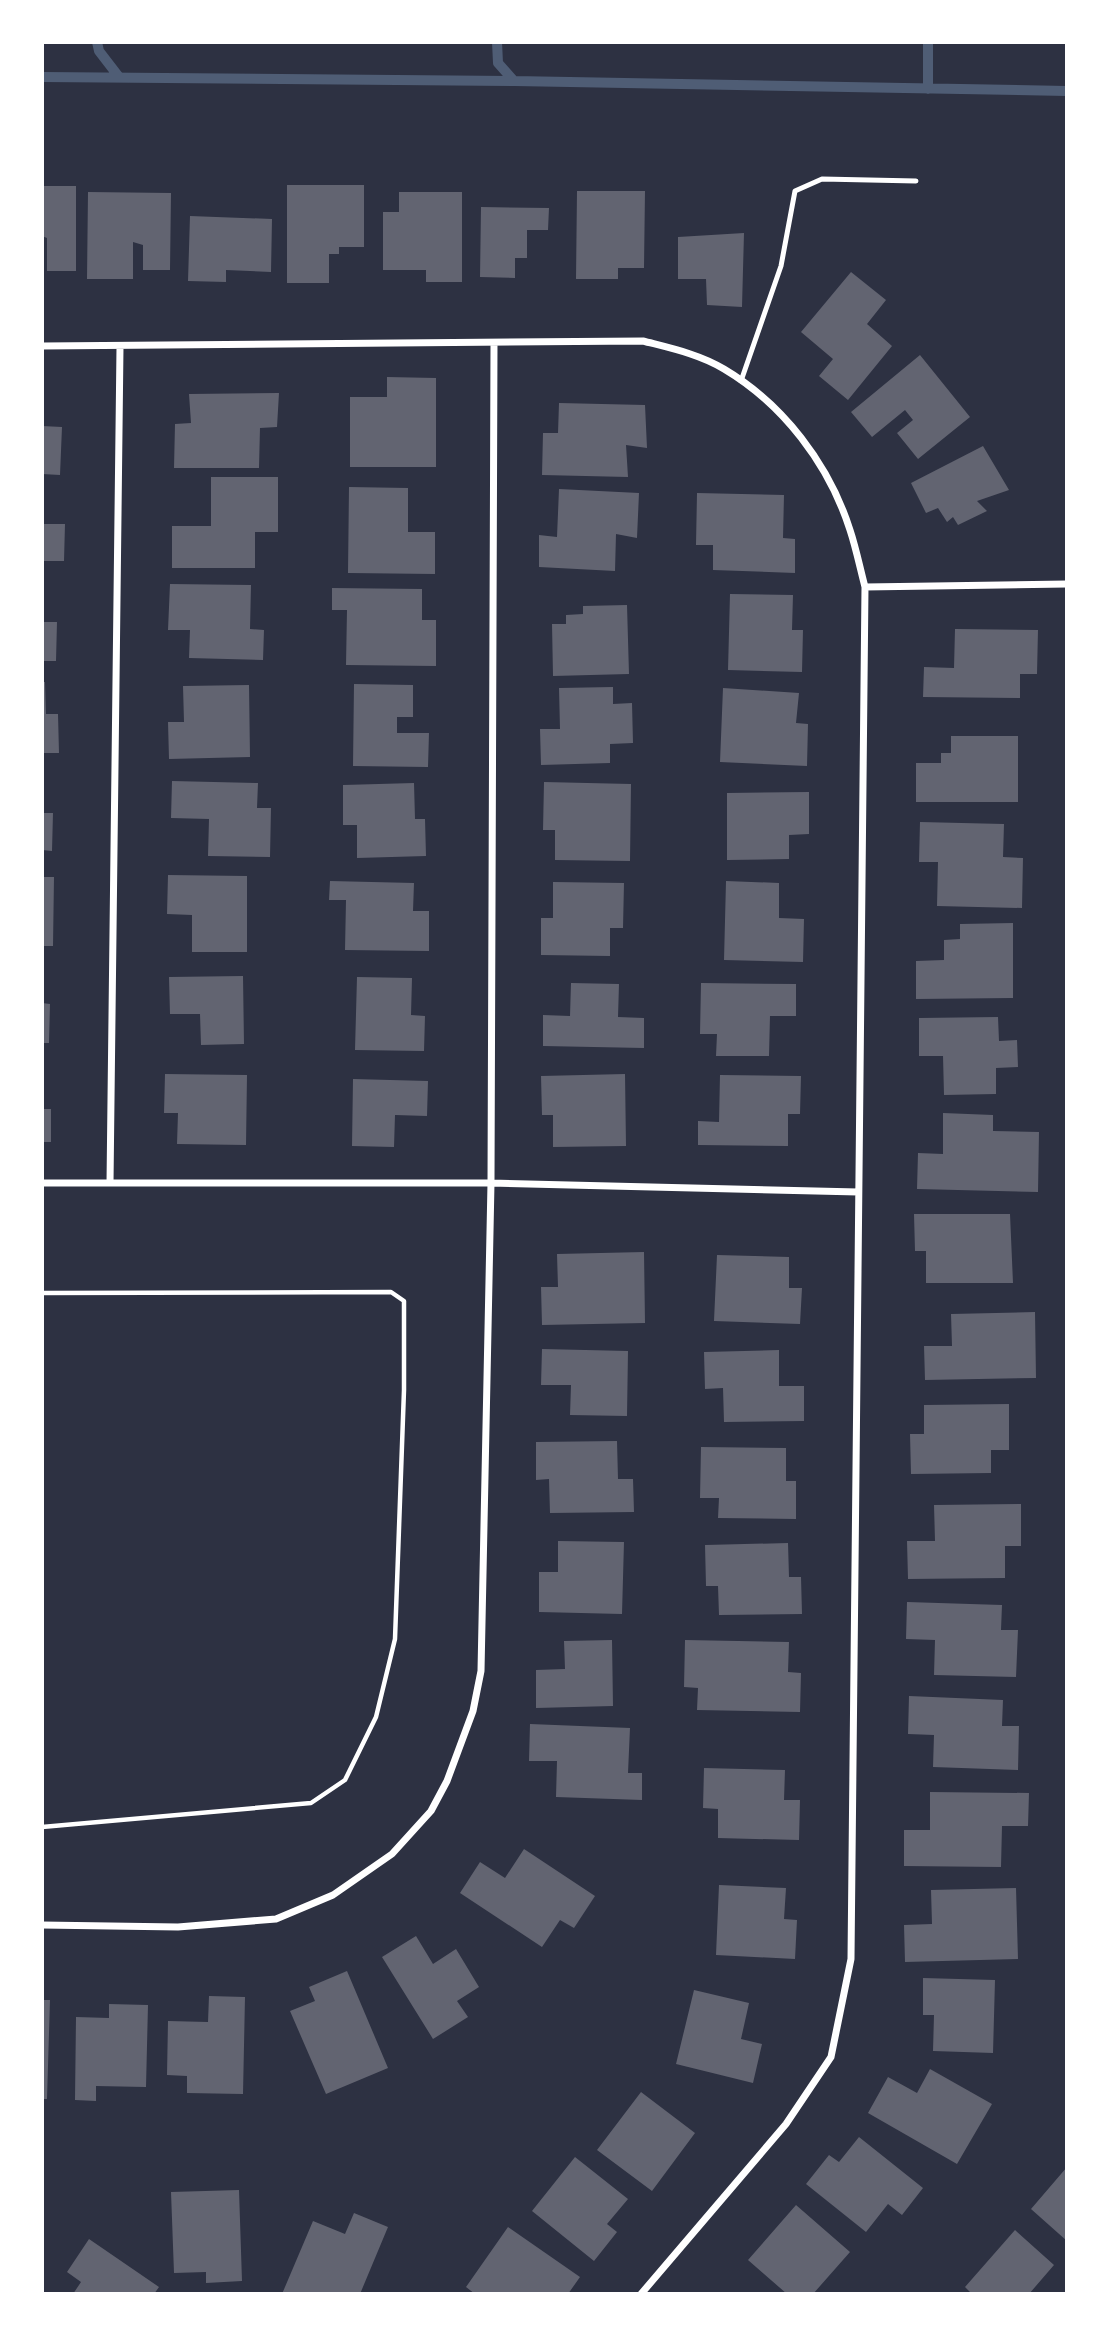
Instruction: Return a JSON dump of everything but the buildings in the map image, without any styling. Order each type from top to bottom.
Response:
[{"type":"street","points":[[42,346],[643,341],[687,353],[723,368],[774,407],[820,463],[850,528],[865,587],[851,1959],[831,2057],[786,2124],[641,2294]]},
{"type":"street","points":[[42,1925],[178,1927],[276,1919],[333,1895],[392,1854],[430,1811],[447,1781],[468,1723],[481,1671],[491,1183],[494,344]]},
{"type":"street","points":[[110,1183],[120,347]]},
{"type":"street","points":[[865,587],[1067,584]]},
{"type":"street","points":[[42,1183],[491,1183],[858,1192]]},
{"type":"lane","points":[[741,381],[780,266],[795,191],[822,179],[916,181]]},
{"type":"path","points":[[42,1293],[391,1292],[404,1301],[404,1390],[396,1639],[376,1717],[345,1780],[311,1803],[42,1826]]},
{"type":"waterway","points":[[97,42],[99,51],[119,77]]},
{"type":"waterway","points":[[497,42],[498,63],[514,81]]},
{"type":"waterway","points":[[928,42],[928,89]]},
{"type":"waterway","points":[[42,77],[514,81],[1067,91]]}]
